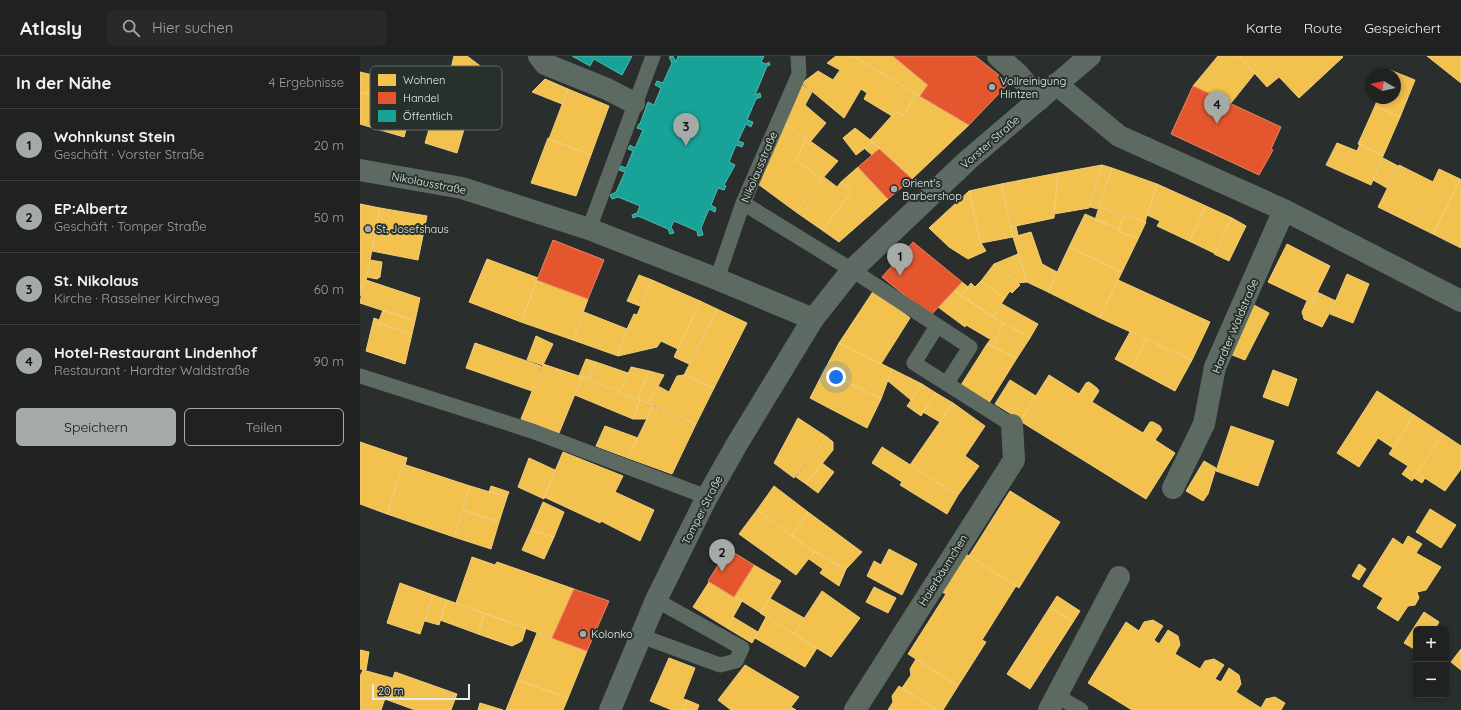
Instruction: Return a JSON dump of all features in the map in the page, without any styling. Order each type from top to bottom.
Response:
[{"type":"main road","name":"Vorster Straße","points":[[813,319],[852,270],[968,160],[1090,56]]},
{"type":"main road","name":"Tomper Straße","points":[[610,710],[656,600],[707,497],[737,444],[813,319]]},
{"type":"street","points":[[539,56],[546,64],[607,89],[634,103]]},
{"type":"street","points":[[998,56],[1018,74],[1038,100]]},
{"type":"street","points":[[1056,84],[1118,136],[1284,210],[1461,301]]},
{"type":"street","name":"Nikolausstraße","points":[[360,170],[462,188],[589,229],[717,279],[813,319]]},
{"type":"street","name":"Hardter Waldstraße","points":[[1173,488],[1204,424],[1215,367],[1284,210]]},
{"type":"street","name":"Haierbäumchen","points":[[855,710],[1014,460],[1012,426]]},
{"type":"street","points":[[1053,703],[1119,577]]},
{"type":"lane","points":[[589,229],[634,103],[653,56]]},
{"type":"lane","name":"Nikolausstraße","points":[[717,279],[743,203],[799,74],[798,56]]},
{"type":"lane","points":[[743,203],[852,270],[970,347],[947,383]]},
{"type":"lane","points":[[937,326],[914,363],[1012,426]]},
{"type":"lane","points":[[360,376],[532,431],[707,497]]},
{"type":"lane","points":[[641,636],[720,665],[736,661],[742,648],[656,600]]},
{"type":"lane","points":[[1053,703],[1081,710]]},
{"type":"building: Wohnen","points":[[454,56],[467,56],[480,66],[452,66]]},
{"type":"building: Wohnen","points":[[836,56],[853,56],[916,94],[903,116],[896,111],[892,116],[864,99],[867,93],[861,89],[844,118],[802,83],[818,71],[833,80],[840,70],[827,63]]},
{"type":"building: Wohnen","points":[[853,56],[893,56],[928,85],[920,96]]},
{"type":"building: Wohnen","points":[[1218,56],[1239,56],[1255,73],[1231,103],[1193,86]]},
{"type":"building: Wohnen","points":[[1239,56],[1343,57],[1299,98],[1279,77],[1267,87]]},
{"type":"building: Wohnen","points":[[1427,56],[1461,56],[1461,83]]},
{"type":"building: Wohnen","points":[[360,72],[370,74],[370,95],[360,92]]},
{"type":"building: Wohnen","points":[[1401,74],[1415,80],[1400,117],[1375,106],[1376,104],[1401,104]]},
{"type":"building: Wohnen","points":[[545,79],[568,89],[562,104],[532,92]]},
{"type":"building: Wohnen","points":[[801,84],[812,92],[805,105],[826,123],[811,141],[784,123]]},
{"type":"building: Wohnen","points":[[568,89],[609,106],[591,155],[549,139]]},
{"type":"building: Wohnen","points":[[360,92],[370,95],[370,127],[360,124]]},
{"type":"building: Wohnen","points":[[916,94],[969,125],[912,179],[870,140],[896,111],[903,116]]},
{"type":"building: Wohnen","points":[[1375,106],[1400,117],[1383,156],[1358,144]]},
{"type":"building: Wohnen","points":[[784,123],[806,138],[796,160],[822,179],[796,212],[758,184]]},
{"type":"building: Wohnen","points":[[855,128],[873,142],[856,155],[843,138]]},
{"type":"building: Wohnen","points":[[380,130],[406,130],[404,137]]},
{"type":"building: Wohnen","points":[[429,130],[464,130],[457,153],[425,143]]},
{"type":"building: Wohnen","points":[[548,138],[591,155],[576,196],[531,183]]},
{"type":"building: Wohnen","points":[[806,138],[838,161],[822,179],[796,160]]},
{"type":"building: Wohnen","points":[[873,142],[880,148],[872,155],[865,149]]},
{"type":"building: Wohnen","points":[[1337,143],[1357,151],[1360,144],[1383,156],[1371,185],[1326,165]]},
{"type":"building: Wohnen","points":[[1383,158],[1398,166],[1387,188],[1373,180]]},
{"type":"building: Wohnen","points":[[1102,165],[1112,168],[1098,209],[1090,207]]},
{"type":"building: Wohnen","points":[[1102,165],[1089,208],[1054,214],[1058,173]]},
{"type":"building: Wohnen","points":[[1399,165],[1433,182],[1439,169],[1460,179],[1433,234],[1378,207]]},
{"type":"building: Wohnen","points":[[858,167],[888,199],[839,242],[822,230],[852,192],[841,182]]},
{"type":"building: Wohnen","points":[[1112,168],[1157,184],[1145,222],[1099,207]]},
{"type":"building: Wohnen","points":[[1058,173],[1054,218],[1011,227],[1001,184]]},
{"type":"building: Wohnen","points":[[824,177],[837,187],[841,182],[852,192],[822,230],[796,212]]},
{"type":"building: Wohnen","points":[[1460,179],[1461,180],[1461,248],[1433,234]]},
{"type":"building: Wohnen","points":[[1001,184],[1013,237],[981,243],[969,191]]},
{"type":"building: Wohnen","points":[[1157,184],[1206,206],[1189,241],[1157,226],[1160,221],[1147,215]]},
{"type":"building: Wohnen","points":[[969,191],[981,243],[986,251],[968,259],[949,247],[929,228]]},
{"type":"building: Wohnen","name":"St. Josefshaus","points":[[360,204],[380,208],[366,281],[364,281],[360,296]]},
{"type":"building: Wohnen","points":[[1206,206],[1232,218],[1214,253],[1189,241]]},
{"type":"building: Wohnen","points":[[1099,207],[1124,216],[1119,229],[1095,220]]},
{"type":"building: Wohnen","points":[[380,208],[427,216],[418,260],[372,251]]},
{"type":"building: Wohnen","points":[[1085,214],[1119,229],[1118,231],[1138,239],[1122,272],[1069,247]]},
{"type":"building: Wohnen","points":[[1124,216],[1146,222],[1138,239],[1118,231]]},
{"type":"building: Wohnen","points":[[1232,218],[1246,226],[1229,261],[1214,254]]},
{"type":"building: Wohnen","points":[[1016,226],[1018,235],[1013,237],[1011,227]]},
{"type":"building: Wohnen","points":[[1031,232],[1042,264],[1057,272],[1048,292],[1027,282],[1013,237]]},
{"type":"building: Wohnen","points":[[1287,244],[1330,266],[1312,303],[1268,282]]},
{"type":"building: Wohnen","points":[[1069,247],[1122,272],[1100,318],[1048,292]]},
{"type":"building: Wohnen","points":[[1018,254],[1027,282],[1018,283],[994,264]]},
{"type":"building: Wohnen","points":[[487,259],[538,278],[521,322],[469,302]]},
{"type":"building: Wohnen","points":[[370,260],[382,262],[380,277],[377,279],[367,277]]},
{"type":"building: Wohnen","points":[[994,264],[1020,285],[1012,293],[1010,291],[1005,298],[981,281]]},
{"type":"building: Wohnen","points":[[1347,274],[1369,284],[1353,323],[1330,314]]},
{"type":"building: Wohnen","points":[[639,275],[652,280],[640,306],[627,301]]},
{"type":"building: Wohnen","points":[[366,280],[420,298],[415,321],[360,303],[364,281]]},
{"type":"building: Wohnen","points":[[537,280],[588,299],[573,340],[521,322]]},
{"type":"building: Wohnen","points":[[652,280],[700,301],[678,349],[661,341],[657,347],[618,356],[627,329],[634,314],[637,315]]},
{"type":"building: Wohnen","points":[[1118,280],[1210,322],[1192,360],[1100,318]]},
{"type":"building: Wohnen","points":[[981,281],[1005,298],[993,317],[961,296],[971,283],[975,287]]},
{"type":"building: Wohnen","points":[[962,282],[968,287],[961,296],[954,290]]},
{"type":"building: Wohnen","points":[[874,290],[910,318],[881,364],[839,343]]},
{"type":"building: Wohnen","points":[[954,290],[1003,323],[995,342],[966,325],[965,327],[938,307]]},
{"type":"building: Wohnen","points":[[1317,292],[1336,301],[1322,327],[1304,319],[1302,312],[1307,301],[1312,303]]},
{"type":"building: Wohnen","points":[[700,301],[717,309],[689,364],[674,357]]},
{"type":"building: Wohnen","points":[[1002,304],[1038,324],[1030,338],[993,317]]},
{"type":"building: Wohnen","points":[[1252,304],[1269,313],[1245,360],[1227,353]]},
{"type":"building: Wohnen","points":[[717,309],[747,323],[714,388],[684,375]]},
{"type":"building: Wohnen","points":[[383,310],[415,321],[412,334],[378,323]]},
{"type":"building: Wohnen","points":[[584,312],[627,329],[618,356],[573,340]]},
{"type":"building: Wohnen","points":[[374,318],[379,320],[378,323],[412,334],[405,364],[366,351]]},
{"type":"building: Wohnen","points":[[1003,323],[1030,338],[1017,358],[987,344],[990,340],[995,342]]},
{"type":"building: Wohnen","points":[[1130,332],[1146,339],[1132,368],[1115,359]]},
{"type":"building: Wohnen","points":[[536,336],[553,344],[543,365],[527,360]]},
{"type":"building: Wohnen","points":[[1146,339],[1192,360],[1175,391],[1132,368]]},
{"type":"building: Wohnen","points":[[475,343],[541,366],[532,391],[466,368]]},
{"type":"building: Wohnen","points":[[839,343],[892,369],[881,399],[824,371]]},
{"type":"building: Wohnen","points":[[987,344],[1017,358],[989,403],[961,385]]},
{"type":"building: Wohnen","points":[[586,359],[596,362],[588,379],[579,376]]},
{"type":"building: Wohnen","points":[[596,362],[628,373],[620,392],[588,379]]},
{"type":"building: Wohnen","points":[[543,364],[582,377],[559,433],[521,419]]},
{"type":"building: Wohnen","points":[[631,367],[649,371],[638,399],[620,392]]},
{"type":"building: Wohnen","points":[[892,369],[922,384],[911,400],[888,381]]},
{"type":"building: Wohnen","points":[[1273,370],[1297,379],[1288,406],[1263,397]]},
{"type":"building: Wohnen","points":[[649,371],[664,375],[649,403],[638,399]]},
{"type":"building: Wohnen","points":[[824,371],[881,399],[867,428],[810,398]]},
{"type":"building: Wohnen","points":[[684,375],[714,388],[696,424],[649,403],[658,386],[669,392],[677,376]]},
{"type":"building: Wohnen","points":[[1049,375],[1079,394],[1086,383],[1089,382],[1099,391],[1092,402],[1143,433],[1150,422],[1160,426],[1162,430],[1155,440],[1175,453],[1146,499],[1020,421]]},
{"type":"building: Wohnen","points":[[582,377],[640,400],[633,419],[575,395]]},
{"type":"building: Wohnen","points":[[1010,380],[1036,396],[1021,420],[995,404]]},
{"type":"building: Wohnen","points":[[922,384],[936,393],[921,416],[907,406]]},
{"type":"building: Wohnen","points":[[1377,391],[1414,415],[1393,448],[1378,438],[1359,467],[1337,453]]},
{"type":"building: Wohnen","points":[[936,393],[953,403],[940,422],[923,412]]},
{"type":"building: Wohnen","points":[[640,400],[653,405],[647,419],[633,419]]},
{"type":"building: Wohnen","points":[[953,403],[985,426],[965,456],[979,466],[958,495],[910,465]]},
{"type":"building: Wohnen","points":[[653,406],[696,424],[672,474],[628,458]]},
{"type":"building: Wohnen","points":[[1414,415],[1443,434],[1412,481],[1402,474],[1408,466],[1389,454]]},
{"type":"building: Wohnen","points":[[798,418],[827,437],[794,478],[774,463]]},
{"type":"building: Wohnen","points":[[605,426],[638,438],[628,458],[596,446]]},
{"type":"building: Wohnen","points":[[1231,426],[1274,441],[1258,486],[1216,471]]},
{"type":"building: Wohnen","points":[[1443,434],[1461,446],[1461,469],[1445,491],[1417,473]]},
{"type":"building: Wohnen","points":[[827,437],[833,442],[833,450],[806,484],[796,477]]},
{"type":"building: Wohnen","points":[[360,442],[407,458],[405,465],[403,464],[387,514],[360,504]]},
{"type":"building: Wohnen","points":[[882,447],[958,495],[947,514],[900,485],[902,482],[872,463]]},
{"type":"building: Wohnen","points":[[563,452],[623,476],[615,492],[654,510],[640,541],[601,521],[600,523],[544,497]]},
{"type":"building: Wohnen","points":[[529,458],[555,470],[544,499],[518,487]]},
{"type":"building: Wohnen","points":[[1204,461],[1216,468],[1208,494],[1203,501],[1186,491]]},
{"type":"building: Wohnen","points":[[822,463],[834,472],[818,493],[806,484]]},
{"type":"building: Wohnen","points":[[403,464],[470,486],[454,537],[387,514]]},
{"type":"building: Wohnen","points":[[1417,473],[1425,478],[1422,483],[1414,478]]},
{"type":"building: Wohnen","points":[[470,486],[507,497],[499,522],[463,510]]},
{"type":"building: Wohnen","points":[[491,486],[509,492],[507,497],[489,492]]},
{"type":"building: Wohnen","points":[[774,486],[808,512],[792,536],[757,510]]},
{"type":"building: Wohnen","points":[[1010,491],[1060,522],[1019,588],[969,556]]},
{"type":"building: Wohnen","points":[[543,502],[564,512],[554,537],[531,530]]},
{"type":"building: Wohnen","points":[[1430,509],[1456,525],[1441,548],[1416,532]]},
{"type":"building: Wohnen","points":[[463,510],[499,522],[491,549],[454,537]]},
{"type":"building: Wohnen","points":[[757,510],[814,552],[796,575],[739,534]]},
{"type":"building: Wohnen","points":[[808,512],[862,552],[846,569],[814,552],[792,536]]},
{"type":"building: Wohnen","points":[[531,530],[554,537],[544,559],[522,550]]},
{"type":"building: Wohnen","points":[[1408,536],[1422,544],[1416,553],[1441,567],[1426,590],[1417,592],[1419,598],[1415,605],[1408,606],[1398,621],[1377,608],[1383,598],[1363,586],[1393,538],[1403,545]]},
{"type":"building: Wohnen","points":[[889,549],[917,564],[902,595],[867,576],[874,561],[881,565]]},
{"type":"building: Wohnen","points":[[814,551],[846,569],[839,586],[820,573],[823,569],[809,559]]},
{"type":"building: Wohnen","points":[[966,554],[1016,586],[982,640],[986,642],[958,686],[908,654],[946,594],[942,592]]},
{"type":"building: Wohnen","points":[[472,557],[495,565],[497,562],[574,589],[552,638],[456,603]]},
{"type":"building: Wohnen","points":[[1359,564],[1366,569],[1359,580],[1352,576]]},
{"type":"building: Wohnen","points":[[754,565],[781,581],[761,613],[734,596]]},
{"type":"building: Wohnen","points":[[709,582],[742,601],[727,628],[693,607]]},
{"type":"building: Wohnen","points":[[400,583],[433,595],[420,634],[387,623]]},
{"type":"building: Wohnen","points":[[874,587],[896,598],[888,613],[866,602]]},
{"type":"building: Wohnen","points":[[822,591],[860,618],[831,657],[794,634]]},
{"type":"building: Wohnen","points":[[433,595],[447,600],[439,625],[425,621]]},
{"type":"building: Wohnen","points":[[1057,596],[1080,611],[1073,622],[1050,607]]},
{"type":"building: Wohnen","points":[[769,598],[804,618],[794,634],[760,613]]},
{"type":"building: Wohnen","points":[[447,600],[484,613],[478,634],[440,620]]},
{"type":"building: Wohnen","points":[[1050,607],[1073,622],[1030,689],[1007,674]]},
{"type":"building: Wohnen","points":[[1424,612],[1439,622],[1437,626],[1415,626]]},
{"type":"building: Wohnen","points":[[484,613],[526,628],[522,641],[512,646],[478,634]]},
{"type":"building: Wohnen","points":[[733,617],[758,632],[752,643],[727,628]]},
{"type":"building: Wohnen","points":[[766,617],[817,648],[805,667],[755,638]]},
{"type":"building: Wohnen","points":[[1153,620],[1163,626],[1154,640],[1159,644],[1168,630],[1178,636],[1180,645],[1175,654],[1200,669],[1205,661],[1214,659],[1224,665],[1215,679],[1221,682],[1229,668],[1239,675],[1241,684],[1236,692],[1261,708],[1266,699],[1275,697],[1285,703],[1281,710],[1132,710],[1088,683],[1126,622],[1139,631],[1144,622]]},
{"type":"building: Wohnen","points":[[1413,629],[1413,648],[1404,643]]},
{"type":"building: Wohnen","points":[[537,633],[587,651],[568,698],[518,680]]},
{"type":"building: Wohnen","points":[[1461,649],[1461,670],[1451,662]]},
{"type":"building: Wohnen","points":[[360,650],[369,652],[366,670],[360,669]]},
{"type":"building: Wohnen","points":[[669,658],[695,668],[683,699],[687,700],[683,710],[672,710],[650,701]]},
{"type":"building: Wohnen","points":[[916,659],[958,686],[943,710],[937,710],[902,688],[911,675],[910,669]]},
{"type":"building: Wohnen","points":[[745,665],[799,697],[791,707],[796,710],[731,710],[718,700]]},
{"type":"building: Wohnen","points":[[363,670],[392,678],[381,710],[360,710],[360,676]]},
{"type":"building: Wohnen","points":[[395,672],[457,694],[451,710],[415,710],[385,699]]},
{"type":"building: Wohnen","points":[[518,680],[568,698],[563,710],[506,710]]},
{"type":"building: Wohnen","points":[[899,686],[937,710],[888,710],[893,702],[892,696]]},
{"type":"building: Wohnen","points":[[687,700],[699,705],[697,710],[683,710]]},
{"type":"building: Wohnen","points":[[480,703],[503,710],[478,710]]},
{"type":"building: Handel","points":[[893,56],[975,56],[1009,83],[969,125],[920,96],[928,85]]},
{"type":"building: Handel","points":[[1193,86],[1281,127],[1271,149],[1273,150],[1259,175],[1171,134]]},
{"type":"building: Handel","points":[[879,149],[912,179],[888,199],[858,167]]},
{"type":"building: Handel","points":[[553,240],[604,260],[588,299],[537,280]]},
{"type":"building: Handel","points":[[913,242],[962,282],[930,316],[882,277]]},
{"type":"building: Handel","points":[[728,549],[754,565],[734,597],[708,581]]},
{"type":"building: Handel","points":[[574,589],[609,601],[587,651],[552,638]]},
{"type":"building: Öffentlich","points":[[572,56],[632,56],[622,75],[594,59],[590,66]]},
{"type":"building: Öffentlich","points":[[673,56],[676,62],[678,56],[764,56],[761,62],[766,64],[769,62],[770,65],[767,66],[755,95],[760,93],[761,97],[756,99],[747,120],[753,122],[751,127],[746,124],[738,141],[744,143],[742,147],[736,145],[729,162],[735,165],[724,185],[726,186],[724,190],[718,188],[711,205],[716,208],[715,212],[709,209],[701,228],[703,235],[698,236],[697,231],[674,221],[671,227],[674,233],[670,234],[668,229],[638,216],[633,218],[632,215],[637,213],[640,206],[618,197],[612,199],[610,195],[616,192],[625,172],[619,170],[621,166],[626,168],[633,151],[628,149],[630,145],[635,148],[643,130],[637,128],[640,124],[648,102],[654,105],[661,88],[655,85],[657,81],[663,83],[672,63],[669,57]]},
{"type":"place","name":"Vollreinigung Hintzen","points":[[992,87]]},
{"type":"place","name":"Hotel-Restaurant Lindenhof","points":[[1217,124]]},
{"type":"place","name":"St. Nikolaus","points":[[686,146]]},
{"type":"place","name":"Orient's Barbershop","points":[[894,189]]},
{"type":"place","name":"St. Josefshaus","points":[[368,229]]},
{"type":"place","name":"Wohnkunst Stein","points":[[900,276]]},
{"type":"place","name":"EP:Albertz","points":[[722,572]]},
{"type":"place","name":"Kolonko","points":[[583,634]]}]
